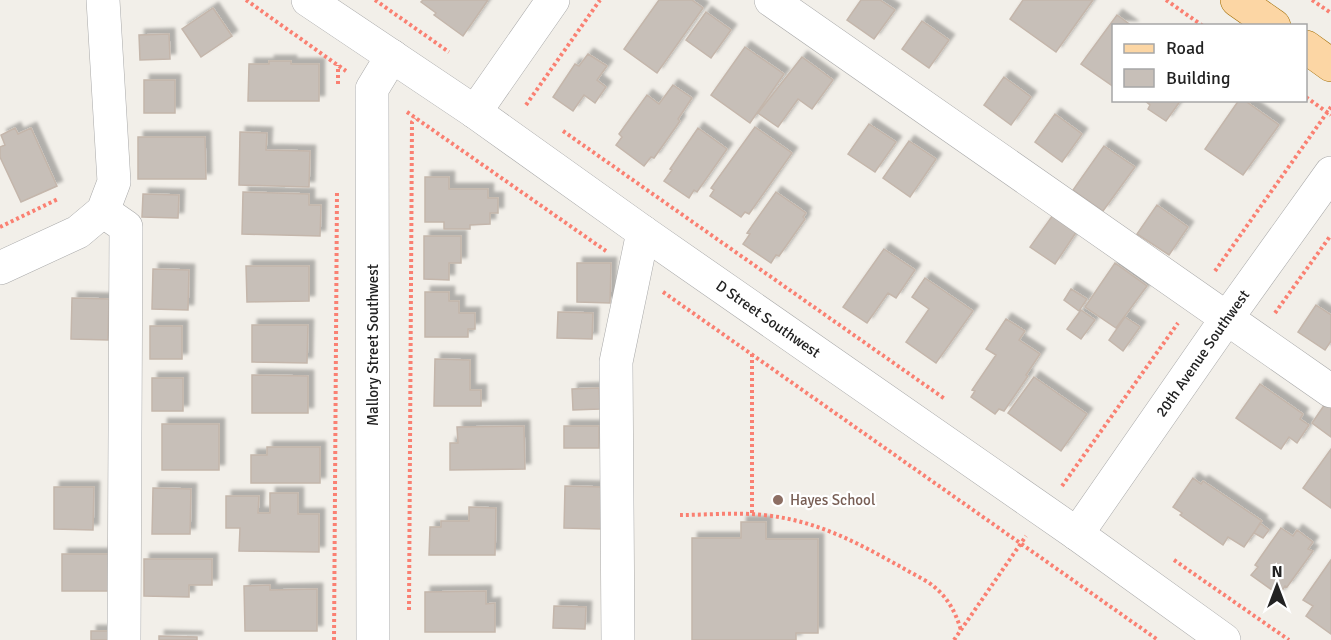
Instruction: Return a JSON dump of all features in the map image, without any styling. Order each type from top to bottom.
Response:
[{"type":"main road","points":[[1237,0],[1271,24]]},
{"type":"main road","points":[[1307,48],[1331,65]]},
{"type":"street","points":[[0,268],[78,232],[103,211],[114,182],[103,0]]},
{"type":"street","name":"D Street Southwest","points":[[308,0],[475,112],[643,232],[1077,534],[1224,640]]},
{"type":"street","points":[[475,112],[553,0]]},
{"type":"street","points":[[771,0],[1331,391]]},
{"type":"street","name":"Mallory Street Southwest","points":[[373,640],[372,89],[392,56]]},
{"type":"street","name":"20th Avenue Southwest","points":[[1077,534],[1331,173]]},
{"type":"street","points":[[103,211],[126,227],[124,640]]},
{"type":"street","points":[[618,640],[616,362],[643,232]]},
{"type":"path","points":[[246,0],[352,74]]},
{"type":"path","points":[[375,0],[457,57]]},
{"type":"path","points":[[520,101],[526,105],[600,0]]},
{"type":"path","points":[[1166,0],[1200,24]]},
{"type":"path","points":[[1312,0],[1331,13]]},
{"type":"path","points":[[338,65],[338,89]]},
{"type":"path","points":[[1307,98],[1331,115]]},
{"type":"path","points":[[407,112],[1158,640]]},
{"type":"path","points":[[409,616],[412,122],[415,118]]},
{"type":"path","points":[[556,126],[947,400]]},
{"type":"path","points":[[333,640],[337,184]]},
{"type":"path","points":[[0,227],[58,199]]},
{"type":"path","points":[[1256,338],[1331,235]]},
{"type":"path","points":[[752,354],[752,514]]},
{"type":"path","points":[[1055,476],[1070,486]]},
{"type":"path","points":[[680,515],[752,514],[784,518],[841,535],[928,582],[949,600],[962,630]]},
{"type":"path","points":[[954,640],[1030,531]]},
{"type":"path","points":[[1173,560],[1289,640]]},
{"type":"building","points":[[423,0],[488,0],[463,36],[434,15],[436,13],[421,2]]},
{"type":"building","points":[[659,0],[692,0],[703,8],[657,73],[624,49]]},
{"type":"building","points":[[861,0],[880,0],[895,10],[874,39],[847,20]]},
{"type":"building","points":[[1023,0],[1093,0],[1056,52],[1010,19]]},
{"type":"building","points":[[213,8],[232,36],[201,57],[182,29]]},
{"type":"building","points":[[706,12],[731,30],[711,58],[686,40]]},
{"type":"building","points":[[1117,15],[1129,24],[1112,24],[1112,86],[1081,64]]},
{"type":"building","points":[[922,21],[949,40],[929,68],[902,49]]},
{"type":"building","points":[[169,34],[170,59],[140,60],[139,35]]},
{"type":"building","points":[[745,47],[784,74],[750,123],[711,95]]},
{"type":"building","points":[[588,54],[607,66],[597,80],[606,87],[595,103],[584,95],[573,111],[553,97],[575,64],[579,66]]},
{"type":"building","points":[[802,57],[833,80],[812,109],[798,99],[778,127],[758,113]]},
{"type":"building","points":[[269,61],[319,64],[319,101],[248,101],[249,64],[269,64]]},
{"type":"building","points":[[1004,77],[1031,97],[1011,125],[984,105]]},
{"type":"building","points":[[144,80],[175,80],[175,113],[144,113]]},
{"type":"building","points":[[673,85],[692,98],[678,119],[680,121],[654,158],[651,157],[644,166],[616,145],[622,137],[619,134],[647,95],[659,104]]},
{"type":"building","points":[[1146,102],[1180,102],[1166,121],[1148,109],[1150,105]]},
{"type":"building","points":[[1238,102],[1247,102],[1279,125],[1243,175],[1205,149]]},
{"type":"building","points":[[1055,114],[1082,134],[1062,162],[1035,142]]},
{"type":"building","points":[[869,124],[896,142],[875,172],[848,154]]},
{"type":"building","points":[[755,127],[792,153],[749,214],[745,212],[741,217],[710,196],[714,190],[711,188]]},
{"type":"building","points":[[15,128],[18,134],[31,128],[57,186],[21,202],[0,157],[0,147],[5,145],[1,135]]},
{"type":"building","points":[[698,128],[727,149],[697,192],[694,190],[689,198],[664,181]]},
{"type":"building","points":[[240,132],[267,133],[266,150],[310,151],[309,187],[239,185]]},
{"type":"building","points":[[138,137],[205,137],[206,179],[138,179]]},
{"type":"building","points":[[909,141],[936,159],[910,197],[883,178]]},
{"type":"building","points":[[1104,146],[1135,167],[1103,211],[1073,190]]},
{"type":"building","points":[[425,177],[449,177],[449,189],[488,189],[488,198],[498,198],[498,213],[490,213],[490,224],[470,225],[470,229],[444,229],[444,222],[425,222]]},
{"type":"building","points":[[243,192],[309,194],[309,205],[321,205],[320,236],[242,234]]},
{"type":"building","points":[[776,192],[806,213],[803,217],[805,219],[779,256],[776,255],[771,263],[743,244],[750,234],[747,233]]},
{"type":"building","points":[[143,194],[179,195],[178,218],[142,217]]},
{"type":"building","points":[[1157,205],[1188,227],[1169,255],[1137,234]]},
{"type":"building","points":[[1053,215],[1077,231],[1055,264],[1030,247]]},
{"type":"building","points":[[424,236],[461,236],[461,263],[449,263],[449,280],[424,279]]},
{"type":"building","points":[[884,249],[915,270],[896,298],[888,293],[867,323],[843,307]]},
{"type":"building","points":[[577,263],[611,263],[610,303],[577,302]]},
{"type":"building","points":[[1115,263],[1147,286],[1116,328],[1085,307]]},
{"type":"building","points":[[246,266],[309,266],[309,301],[247,302]]},
{"type":"building","points":[[153,269],[189,270],[188,310],[152,309]]},
{"type":"building","points":[[925,278],[973,311],[936,363],[906,342],[929,309],[912,297]]},
{"type":"building","points":[[1071,289],[1087,299],[1079,311],[1064,300]]},
{"type":"building","points":[[425,292],[449,292],[449,301],[459,301],[459,313],[475,313],[475,329],[468,329],[468,337],[425,337]]},
{"type":"building","points":[[72,298],[109,299],[108,340],[71,339]]},
{"type":"building","points":[[1316,305],[1331,315],[1331,341],[1325,350],[1298,332]]},
{"type":"building","points":[[1081,310],[1095,320],[1081,339],[1067,329]]},
{"type":"building","points":[[558,312],[593,313],[592,339],[557,338]]},
{"type":"building","points":[[1125,317],[1140,327],[1123,351],[1109,340]]},
{"type":"building","points":[[1006,319],[1025,331],[1019,340],[1040,354],[1004,411],[999,409],[995,414],[971,397],[975,391],[972,390],[996,355],[986,349]]},
{"type":"building","points":[[252,325],[308,325],[307,363],[252,362]]},
{"type":"building","points":[[150,326],[182,326],[182,359],[150,359]]},
{"type":"building","points":[[435,359],[470,360],[470,390],[481,390],[481,406],[434,406]]},
{"type":"building","points":[[252,375],[308,376],[308,413],[252,413]]},
{"type":"building","points":[[1034,377],[1087,414],[1061,451],[1008,413]]},
{"type":"building","points":[[152,378],[183,378],[183,411],[152,411]]},
{"type":"building","points":[[1260,384],[1303,414],[1300,419],[1309,425],[1297,443],[1289,437],[1281,449],[1236,418]]},
{"type":"building","points":[[599,388],[600,409],[573,410],[572,389]]},
{"type":"building","points":[[1325,404],[1331,408],[1331,437],[1312,423]]},
{"type":"building","points":[[162,424],[219,424],[219,470],[162,470]]},
{"type":"building","points":[[524,426],[525,469],[450,470],[450,443],[458,443],[457,427]]},
{"type":"building","points":[[564,426],[599,426],[599,448],[564,448]]},
{"type":"building","points":[[267,447],[320,447],[320,483],[251,483],[251,455],[267,455]]},
{"type":"building","points":[[1331,449],[1331,508],[1303,488]]},
{"type":"building","points":[[1193,478],[1201,484],[1203,481],[1262,521],[1244,547],[1228,537],[1223,545],[1180,515],[1182,513],[1173,507]]},
{"type":"building","points":[[565,486],[603,487],[602,529],[564,528]]},
{"type":"building","points":[[54,487],[94,487],[93,530],[54,529]]},
{"type":"building","points":[[153,488],[191,489],[190,534],[152,534]]},
{"type":"building","points":[[270,493],[298,493],[298,514],[319,514],[319,552],[239,551],[240,528],[226,528],[226,496],[259,496],[258,513],[270,513]]},
{"type":"building","points":[[469,507],[496,508],[495,555],[429,555],[430,527],[441,527],[441,521],[469,521]]},
{"type":"building","points":[[741,522],[766,522],[766,539],[818,539],[818,633],[796,633],[796,640],[692,640],[692,538],[741,538]]},
{"type":"building","points":[[1260,523],[1269,530],[1263,538],[1254,533]]},
{"type":"building","points":[[1281,528],[1293,536],[1297,530],[1313,542],[1308,549],[1313,551],[1279,595],[1251,575],[1258,567],[1255,565]]},
{"type":"building","points":[[62,554],[113,554],[113,591],[62,591]]},
{"type":"building","points":[[144,559],[212,559],[212,585],[189,585],[189,597],[144,596]]},
{"type":"building","points":[[1331,560],[1331,634],[1306,616],[1313,606],[1303,600]]},
{"type":"building","points":[[270,585],[270,590],[317,589],[317,631],[245,631],[244,586]]},
{"type":"building","points":[[486,591],[486,604],[495,603],[495,632],[425,632],[425,592]]},
{"type":"building","points":[[554,606],[586,607],[585,629],[553,628]]},
{"type":"building","points":[[91,631],[113,631],[113,640],[91,640]]},
{"type":"building","points":[[159,636],[197,637],[197,640],[159,640]]},
{"type":"place","name":"Hayes School","points":[[778,500]]}]
